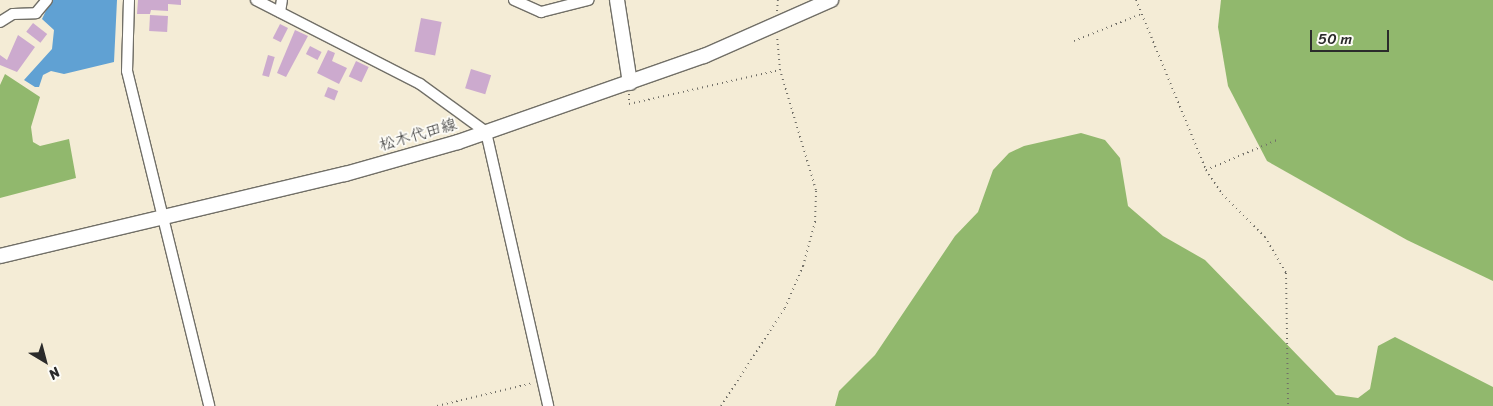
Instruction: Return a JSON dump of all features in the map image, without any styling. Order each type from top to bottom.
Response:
[{"type":"main road","points":[[617,0],[630,83]]},
{"type":"main road","name":"松木代田線","points":[[0,256],[345,174],[486,132],[630,83],[777,24],[831,0]]},
{"type":"street","points":[[0,22],[12,14],[36,12],[47,0]]},
{"type":"street","points":[[129,0],[127,70],[208,406]]},
{"type":"street","points":[[256,0],[420,84],[486,132],[548,406]]},
{"type":"street","points":[[280,12],[282,0]]},
{"type":"street","points":[[514,0],[541,12],[588,0]]},
{"type":"path","points":[[1136,0],[1206,170],[1222,194],[1264,237],[1286,273],[1288,406]]},
{"type":"path","points":[[1074,41],[1141,14]]},
{"type":"path","points":[[721,406],[785,308],[803,266],[815,222],[816,190],[780,70],[777,24]]},
{"type":"path","points":[[629,104],[780,70]]},
{"type":"path","points":[[1206,170],[1277,140]]},
{"type":"path","points":[[437,406],[543,381]]},
{"type":"green space","points":[[1221,0],[1493,0],[1493,281],[1407,240],[1267,161],[1228,86],[1218,27]]},
{"type":"green space","points":[[5,74],[40,97],[31,127],[33,142],[40,146],[69,139],[76,178],[0,198],[0,85]]},
{"type":"green space","points":[[1081,133],[1105,140],[1120,158],[1128,206],[1163,236],[1205,260],[1336,395],[1358,398],[1370,389],[1378,346],[1395,337],[1493,387],[1493,406],[835,406],[839,391],[875,355],[955,236],[978,212],[993,170],[1009,153],[1024,146]]},
{"type":"water","points":[[51,0],[117,0],[114,62],[64,74],[51,71],[43,75],[39,87],[35,87],[24,80],[52,49],[54,30],[42,19]]},
{"type":"building","points":[[138,0],[181,0],[181,5],[168,4],[168,11],[151,10],[150,14],[137,14]]},
{"type":"building","points":[[150,15],[168,16],[167,32],[149,31]]},
{"type":"building","points":[[421,18],[442,22],[435,55],[415,51]]},
{"type":"building","points":[[33,23],[47,34],[40,43],[26,32]]},
{"type":"building","points":[[280,24],[288,28],[281,42],[273,38]]},
{"type":"building","points":[[295,30],[308,36],[286,77],[277,73]]},
{"type":"building","points":[[18,35],[35,47],[17,72],[0,65],[0,55],[7,60]]},
{"type":"building","points":[[310,46],[322,52],[317,60],[306,54]]},
{"type":"building","points":[[328,50],[335,53],[332,61],[347,68],[339,84],[317,73]]},
{"type":"building","points":[[268,55],[275,57],[269,77],[262,75]]},
{"type":"building","points":[[356,61],[369,67],[362,82],[349,76]]},
{"type":"building","points":[[471,69],[491,75],[485,94],[465,88]]},
{"type":"building","points":[[328,87],[338,91],[334,100],[324,96]]}]
